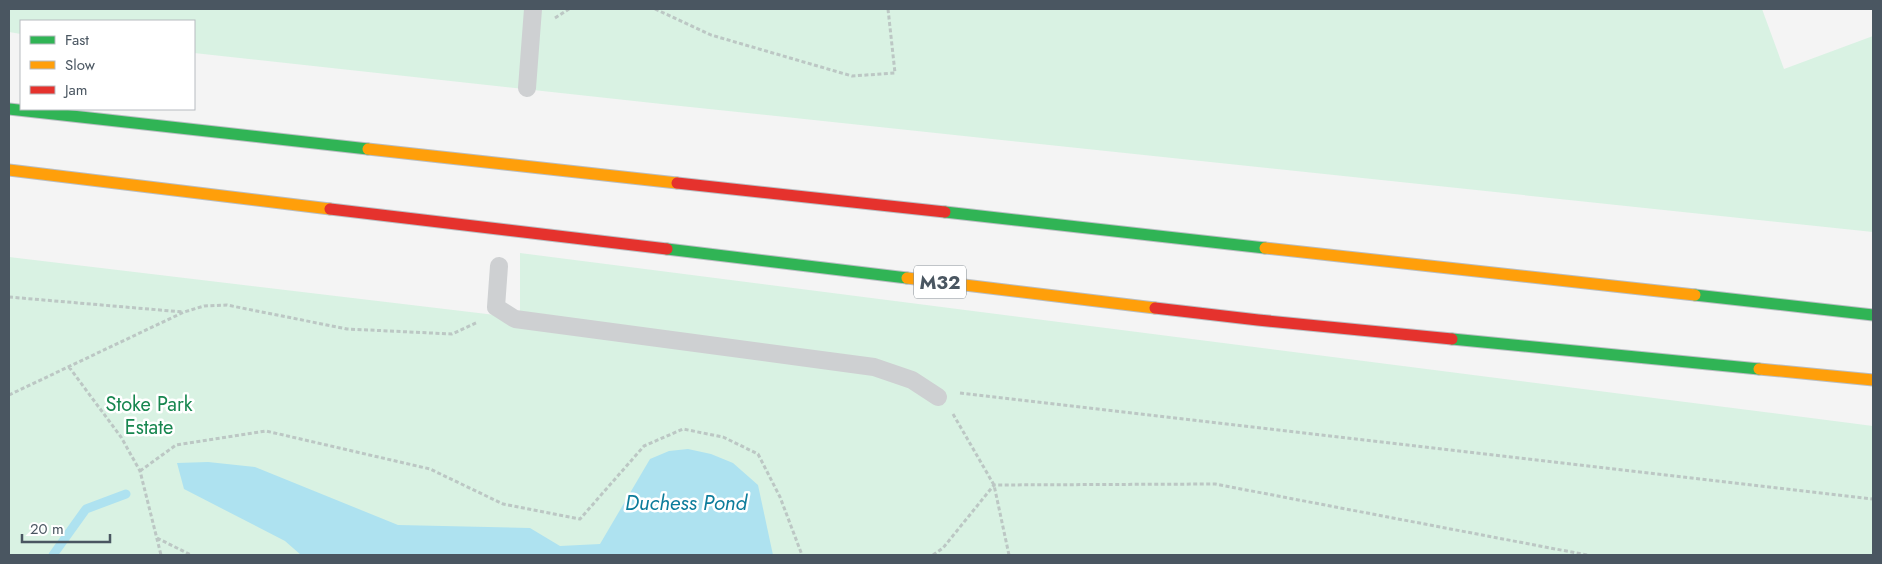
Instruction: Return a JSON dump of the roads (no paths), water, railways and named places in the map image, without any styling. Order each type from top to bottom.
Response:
[{"type":"highway","points":[[9,109],[1873,315]]},
{"type":"highway","name":"M32","points":[[9,170],[1258,320],[1873,380]]},
{"type":"lane","points":[[527,88],[533,9]]},
{"type":"lane","points":[[499,266],[496,307],[515,320],[874,367],[912,380],[932,393]]},
{"type":"water","name":"Duchess Pond","points":[[688,449],[711,454],[733,463],[758,485],[773,555],[301,555],[285,541],[184,489],[177,463],[208,462],[255,467],[398,525],[530,528],[560,546],[600,544],[650,459],[669,451]]},
{"type":"waterway","points":[[53,555],[86,509],[126,494]]},
{"type":"park label","name":"Stoke Park Estate","points":[[149,416]]}]
